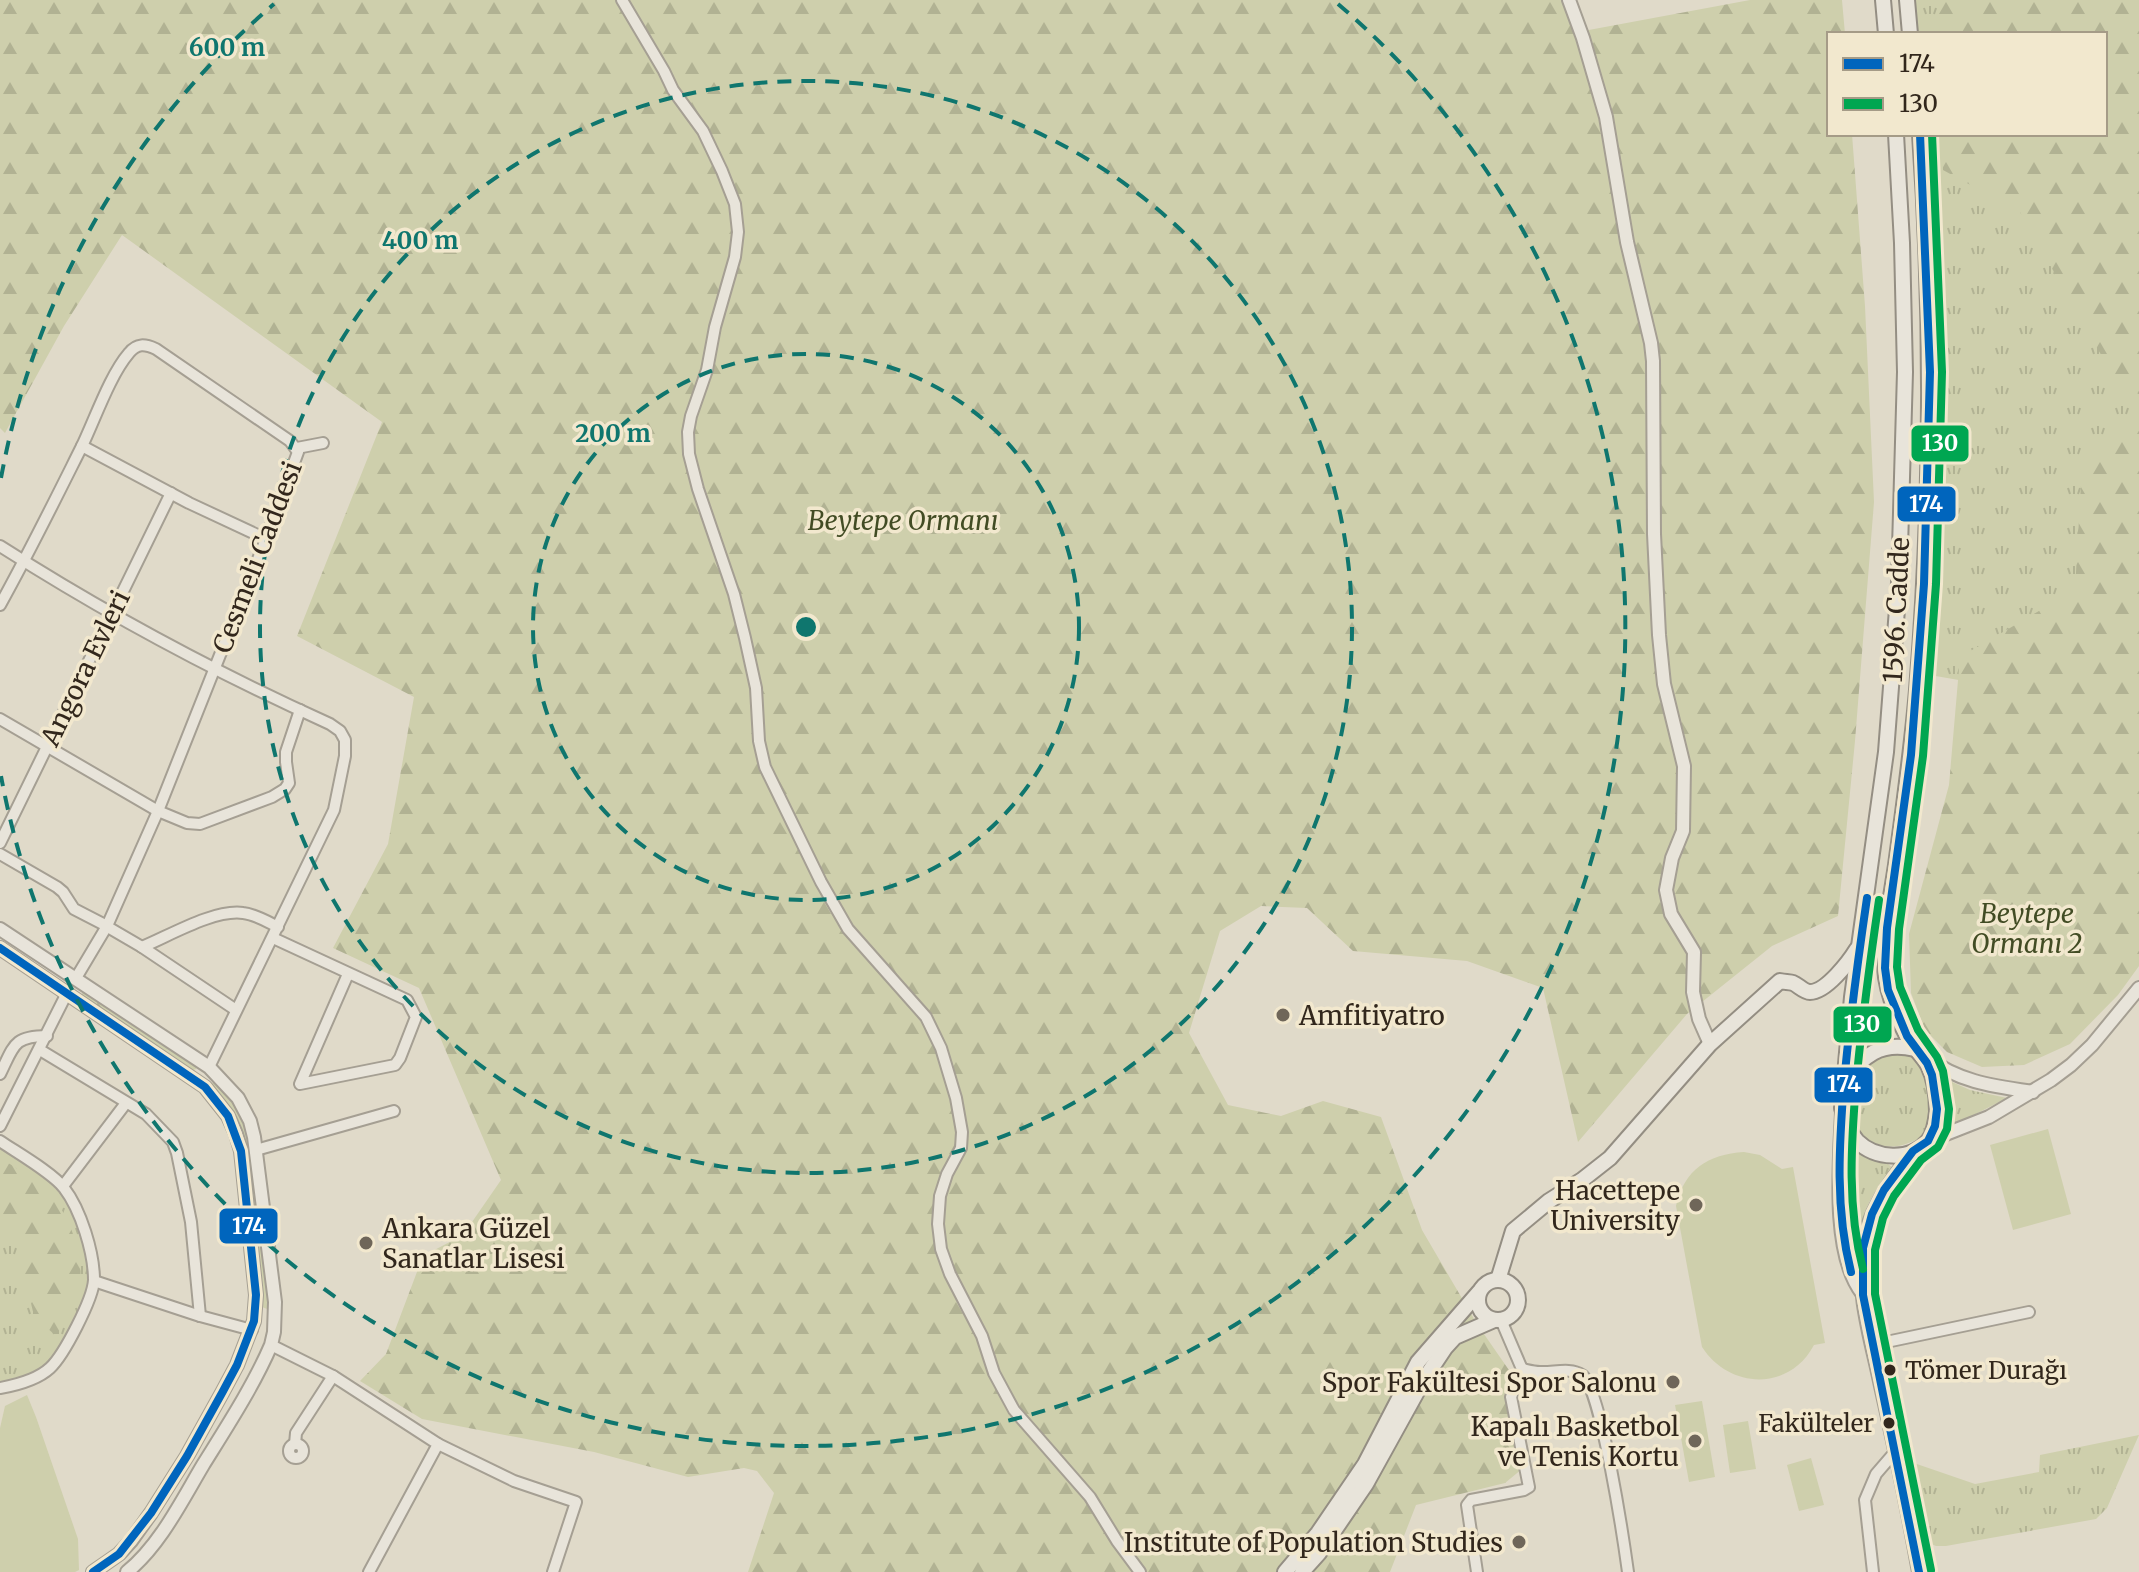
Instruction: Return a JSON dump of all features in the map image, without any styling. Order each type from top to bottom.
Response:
[{"type":"main road","points":[[1883,0],[1886,32]]},
{"type":"main road","points":[[1907,0],[1910,32]]},
{"type":"main road","name":"1596. Cadde","points":[[1842,1108],[1850,1017],[1886,752],[1899,583],[1905,372],[1896,136]]},
{"type":"main road","name":"1596. Cadde","points":[[1913,1151],[1928,1141],[1936,1119],[1936,1095],[1927,1063],[1907,1036],[1888,990],[1885,968],[1887,928],[1911,755],[1924,584],[1930,372],[1920,136]]},
{"type":"main road","points":[[1498,1280],[1513,1231],[1610,1158],[1710,1044],[1780,981],[1792,982],[1810,992],[1820,988],[1848,965],[1860,945]]},
{"type":"main road","points":[[1844,1083],[1861,1061],[1876,1051],[1894,1047],[1915,1049]]},
{"type":"main road","points":[[1842,1108],[1852,1134],[1867,1149],[1893,1156],[1913,1151]]},
{"type":"main road","points":[[1285,1572],[1318,1533],[1365,1464],[1418,1362],[1485,1284],[1498,1280],[1510,1284],[1515,1289],[1518,1302],[1512,1314],[1455,1337],[1445,1348],[1416,1393],[1366,1484],[1319,1553],[1302,1572]]},
{"type":"main road","points":[[1479,1292],[1479,1308],[1488,1318],[1498,1320]]},
{"type":"street","points":[[622,0],[673,90],[703,131],[735,204],[738,232],[735,257],[715,327],[707,370],[691,416],[689,454],[745,638],[756,688],[759,741],[765,767],[821,882],[848,929],[926,1017],[941,1048],[956,1098],[962,1132],[961,1148],[947,1174],[940,1196],[938,1224],[941,1249],[950,1274],[982,1336],[994,1373],[1014,1410],[1090,1497],[1140,1572]]},
{"type":"street","points":[[1569,0],[1606,117],[1627,242],[1651,343],[1659,635],[1664,684],[1684,766],[1683,831],[1672,858],[1666,890],[1671,914],[1694,952],[1693,992],[1699,1019],[1710,1044]]},
{"type":"street","name":"Cesmeli Caddesi","points":[[0,605],[111,384],[129,352],[138,345],[147,344],[297,448],[266,539],[158,811],[106,926],[76,978]]},
{"type":"street","points":[[297,448],[323,443]]},
{"type":"street","points":[[82,446],[266,539]]},
{"type":"street","name":"Angora Evleri","points":[[0,843],[171,493]]},
{"type":"street","points":[[0,546],[112,613],[330,724],[340,731],[345,740],[345,756],[334,810],[209,1067],[197,1080]]},
{"type":"street","points":[[0,719],[158,811],[187,823],[200,824],[272,797],[285,789],[289,783],[286,752],[300,710]]},
{"type":"street","points":[[0,854],[57,887],[74,909],[142,947],[236,1010]]},
{"type":"street","points":[[142,947],[228,913],[246,912],[348,974],[407,1000],[416,1017],[395,1065],[300,1084],[348,974]]},
{"type":"street","points":[[0,929],[209,1067],[243,1106],[250,1121],[256,1150],[275,1302],[271,1345],[226,1428],[170,1519],[145,1554],[127,1572]]},
{"type":"street","points":[[0,948],[197,1080],[223,1108],[241,1151],[256,1295],[252,1330],[222,1393],[151,1513],[119,1554],[93,1572]]},
{"type":"street","points":[[0,1126],[76,978]]},
{"type":"street","points":[[1928,1141],[1989,1117],[2033,1092],[2071,1065],[2092,1045],[2139,988]]},
{"type":"street","points":[[0,1074],[20,1040],[29,1036],[47,1036]]},
{"type":"street","points":[[1915,1049],[1953,1074],[1973,1082],[2033,1092]]},
{"type":"street","points":[[40,1050],[146,1114],[173,1142],[191,1222],[200,1316]]},
{"type":"street","points":[[63,1186],[126,1103]]},
{"type":"street","name":"1596. Cadde","points":[[1842,1108],[1839,1190],[1845,1249],[1850,1271],[1863,1295]]},
{"type":"street","points":[[256,1150],[394,1111]]},
{"type":"street","points":[[0,1141],[63,1186],[81,1217],[94,1281],[71,1338],[50,1368],[21,1384],[0,1388]]},
{"type":"street","name":"1596. Cadde","points":[[1913,1151],[1884,1190],[1872,1214],[1863,1248],[1863,1295],[1919,1572]]},
{"type":"street","points":[[94,1281],[252,1330],[271,1345],[333,1376],[438,1444],[514,1481],[576,1502],[553,1572]]},
{"type":"street","points":[[1872,1345],[2029,1312]]},
{"type":"street","points":[[1477,1572],[1467,1505],[1471,1500],[1529,1487],[1511,1397],[1522,1369],[1498,1320]]},
{"type":"street","points":[[1522,1369],[1570,1371],[1587,1379],[1615,1482],[1628,1572]]},
{"type":"street","points":[[295,1444],[296,1433],[333,1376]]},
{"type":"street","points":[[369,1572],[438,1444]]},
{"type":"street","points":[[1873,1572],[1865,1500],[1876,1474],[1895,1452]]},
{"type":"green space","name":"Beytepe Ormanı","points":[[0,0],[1572,0],[1578,32],[1750,0],[1842,0],[1845,32],[1827,32],[1827,136],[1852,136],[1865,306],[1874,502],[1838,916],[1772,946],[1687,1014],[1578,1142],[1543,988],[1467,961],[1353,951],[1307,908],[1261,906],[1220,931],[1189,1033],[1228,1105],[1281,1116],[1323,1101],[1381,1117],[1422,1230],[1477,1324],[1511,1373],[1505,1383],[1522,1469],[1505,1483],[1416,1505],[1390,1572],[748,1572],[774,1493],[757,1471],[744,1468],[688,1477],[594,1452],[422,1419],[360,1381],[386,1354],[423,1256],[463,1235],[501,1180],[419,988],[333,948],[388,844],[414,697],[297,636],[382,422],[122,235],[64,326],[5,433],[0,428]]},
{"type":"green space","points":[[1913,0],[2139,0],[2139,711],[1924,674],[1938,341],[1927,136],[2107,136],[2107,32],[1917,32]]},
{"type":"green space","points":[[1939,0],[2139,0],[2139,396],[2136,391],[2125,397],[2020,212],[1943,170],[1942,136],[2107,136],[2107,32],[1939,32]]},
{"type":"green space","name":"Beytepe Ormanı 2","points":[[2139,419],[2139,966],[2118,995],[2070,1044],[2024,1065],[1982,1067],[1947,1052],[1925,1030],[1911,993],[1909,934],[1949,785],[1960,657],[2075,590],[2082,467],[2103,440]]},
{"type":"green space","points":[[84,991],[197,1066],[196,1069],[193,1070],[81,996]]},
{"type":"green space","points":[[1887,1053],[1911,1056],[1918,1062],[1927,1080],[1929,1123],[1923,1135],[1904,1145],[1884,1146],[1871,1141],[1860,1132],[1849,1109],[1852,1086],[1858,1075],[1876,1058]]},
{"type":"green space","points":[[214,1081],[232,1099],[249,1131],[268,1284],[267,1309],[262,1307],[247,1169],[211,1085]]},
{"type":"green space","points":[[1950,1081],[1970,1090],[2007,1098],[1960,1122],[1940,1127],[1944,1116],[1942,1083]]},
{"type":"green space","points":[[2048,1129],[2071,1214],[2013,1230],[1990,1145]]},
{"type":"green space","points":[[0,1141],[63,1186],[90,1254],[89,1299],[50,1368],[0,1388]]},
{"type":"green space","points":[[1845,1141],[1869,1159],[1893,1168],[1876,1190],[1865,1213],[1859,1238],[1858,1267],[1848,1223]]},
{"type":"green space","points":[[1744,1152],[1760,1155],[1782,1169],[1793,1167],[1825,1343],[1814,1345],[1790,1371],[1759,1379],[1727,1371],[1702,1347],[1676,1206],[1685,1183],[1700,1166],[1719,1156]]},
{"type":"green space","points":[[0,1158],[50,1194],[72,1232],[80,1265],[79,1286],[74,1303],[56,1336],[34,1316],[30,1299],[24,1293],[15,1237],[0,1215]]},
{"type":"green space","points":[[27,1395],[78,1539],[79,1570],[75,1572],[0,1572],[0,1428],[5,1406]]},
{"type":"green space","name":"Kapalı Basketbol ve Tenis Kortu","points":[[1702,1401],[1715,1477],[1689,1482],[1675,1405]]},
{"type":"green space","points":[[1748,1421],[1756,1469],[1730,1473],[1723,1425]]},
{"type":"green space","points":[[2139,1435],[2107,1508],[2096,1519],[1946,1546],[1927,1542],[1911,1462],[1975,1484],[2039,1472],[2040,1455]]},
{"type":"green space","points":[[1811,1458],[1824,1505],[1799,1511],[1787,1465]]},
{"type":"transit line","name":"174","points":[[1919,1572],[1863,1295],[1863,1248],[1872,1214],[1884,1190],[1913,1151],[1928,1141],[1935,1126],[1937,1109],[1932,1075],[1907,1036],[1888,990],[1885,968],[1887,928],[1911,755],[1924,584],[1930,372],[1920,136]]},
{"type":"transit line","name":"130","points":[[1931,1570],[1875,1294],[1875,1250],[1883,1218],[1894,1196],[1921,1160],[1938,1147],[1947,1129],[1949,1109],[1943,1071],[1918,1030],[1900,987],[1897,967],[1899,929],[1923,756],[1936,584],[1942,372],[1932,136]]},
{"type":"transit line","name":"174","points":[[1851,1272],[1840,1201],[1841,1130],[1849,1036],[1867,898]]},
{"type":"transit line","name":"130","points":[[1863,1269],[1852,1200],[1853,1130],[1879,900]]},
{"type":"transit line","name":"174","points":[[0,948],[205,1087],[228,1116],[241,1151],[256,1295],[254,1321],[222,1393],[151,1513],[119,1554],[93,1572]]},
{"type":"place","name":"Amfitiyatro","points":[[1283,1015]]},
{"type":"place","name":"Hacettepe University","points":[[1696,1205]]},
{"type":"place","name":"Ankara Güzel Sanatlar Lisesi","points":[[366,1243]]},
{"type":"place","name":"Tömer Durağı","points":[[1890,1370]]},
{"type":"place","name":"Spor Fakültesi Spor Salonu","points":[[1673,1382]]},
{"type":"place","name":"Fakülteler","points":[[1889,1423]]},
{"type":"place","name":"Kapalı Basketbol ve Tenis Kortu","points":[[1695,1441]]},
{"type":"place","name":"Institute of Population Studies","points":[[1519,1542]]}]
